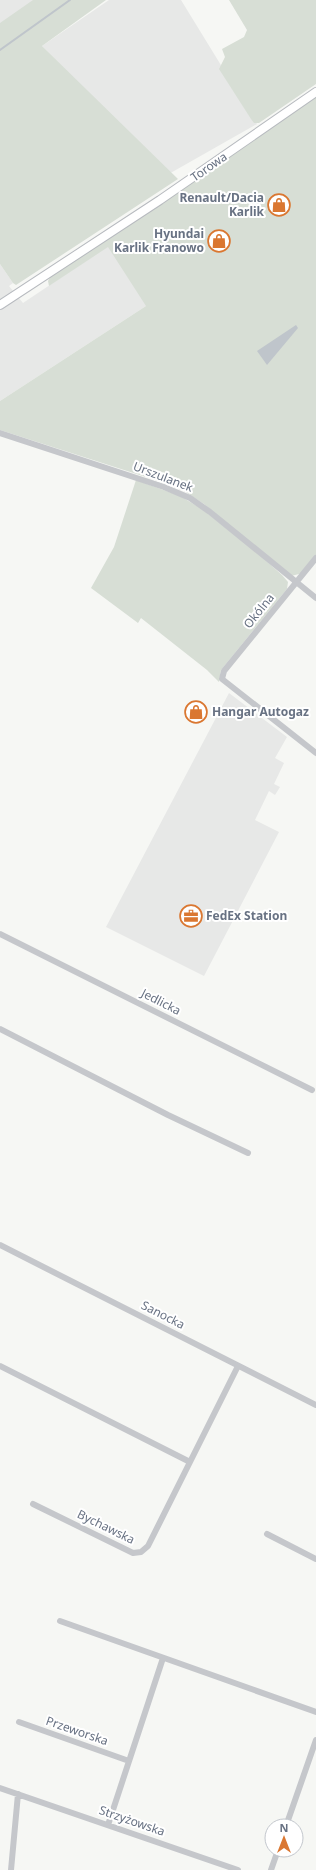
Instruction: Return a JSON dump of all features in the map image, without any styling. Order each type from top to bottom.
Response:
[{"type":"street","name":"Torowa","points":[[0,305],[160,200],[316,92]]},
{"type":"street","name":"Urszulanek","points":[[0,433],[180,493],[210,512],[316,598]]},
{"type":"street","name":"Okólna","points":[[316,558],[224,671],[222,678],[316,753]]},
{"type":"street","name":"Jedlicka","points":[[0,934],[312,1090]]},
{"type":"street","points":[[0,1029],[168,1115],[248,1153]]},
{"type":"street","name":"Sanocka","points":[[0,1245],[316,1405]]},
{"type":"street","points":[[0,1366],[190,1462]]},
{"type":"street","name":"Bychawska","points":[[33,1504],[133,1553],[141,1552],[148,1546],[238,1366]]},
{"type":"street","points":[[267,1534],[316,1559]]},
{"type":"street","points":[[60,1621],[316,1712]]},
{"type":"street","points":[[108,1824],[163,1658]]},
{"type":"street","name":"Przeworska","points":[[18,1722],[129,1761]]},
{"type":"street","points":[[289,1818],[316,1740]]},
{"type":"street","name":"Strzyżowska","points":[[0,1788],[238,1870]]},
{"type":"street","points":[[11,1870],[18,1794]]},
{"type":"street","points":[[271,1870],[275,1858]]},
{"type":"shaded area","points":[[0,0],[35,0],[0,25]]},
{"type":"shaded area","points":[[33,0],[106,0],[42,46],[178,179],[16,285],[0,264],[0,23]]},
{"type":"shaded area","points":[[109,0],[181,0],[257,124],[167,175],[42,46]]},
{"type":"shaded area","points":[[229,0],[316,0],[316,84],[259,123],[254,123],[251,119],[219,69],[225,57],[222,49],[244,37],[247,30]]},
{"type":"shaded area","points":[[316,96],[316,558],[303,573],[291,576],[204,504],[184,491],[152,479],[0,430],[0,401],[146,306],[108,247],[49,286],[48,281],[50,277],[205,174]]},
{"type":"shaded area","points":[[316,107],[146,306],[0,401],[0,264],[13,283],[9,286],[23,303]]},
{"type":"shaded area","points":[[296,325],[298,328],[267,365],[257,351]]},
{"type":"shaded area","points":[[136,480],[180,496],[202,509],[253,549],[288,582],[287,589],[221,670],[219,682],[207,670],[141,618],[138,623],[91,588],[114,547]]},
{"type":"shaded area","points":[[229,693],[287,737],[275,758],[284,763],[274,784],[280,787],[275,795],[269,791],[255,820],[279,832],[204,976],[106,927]]},
{"type":"waterway","points":[[0,50],[70,0]]},
{"type":"place","name":"Renault/Dacia Karlik","points":[[279,205]]},
{"type":"place","name":"Hyundai Karlik Franowo","points":[[219,241]]},
{"type":"place","name":"Hangar Autogaz","points":[[196,712]]},
{"type":"place","name":"FedEx Station","points":[[191,916]]}]
